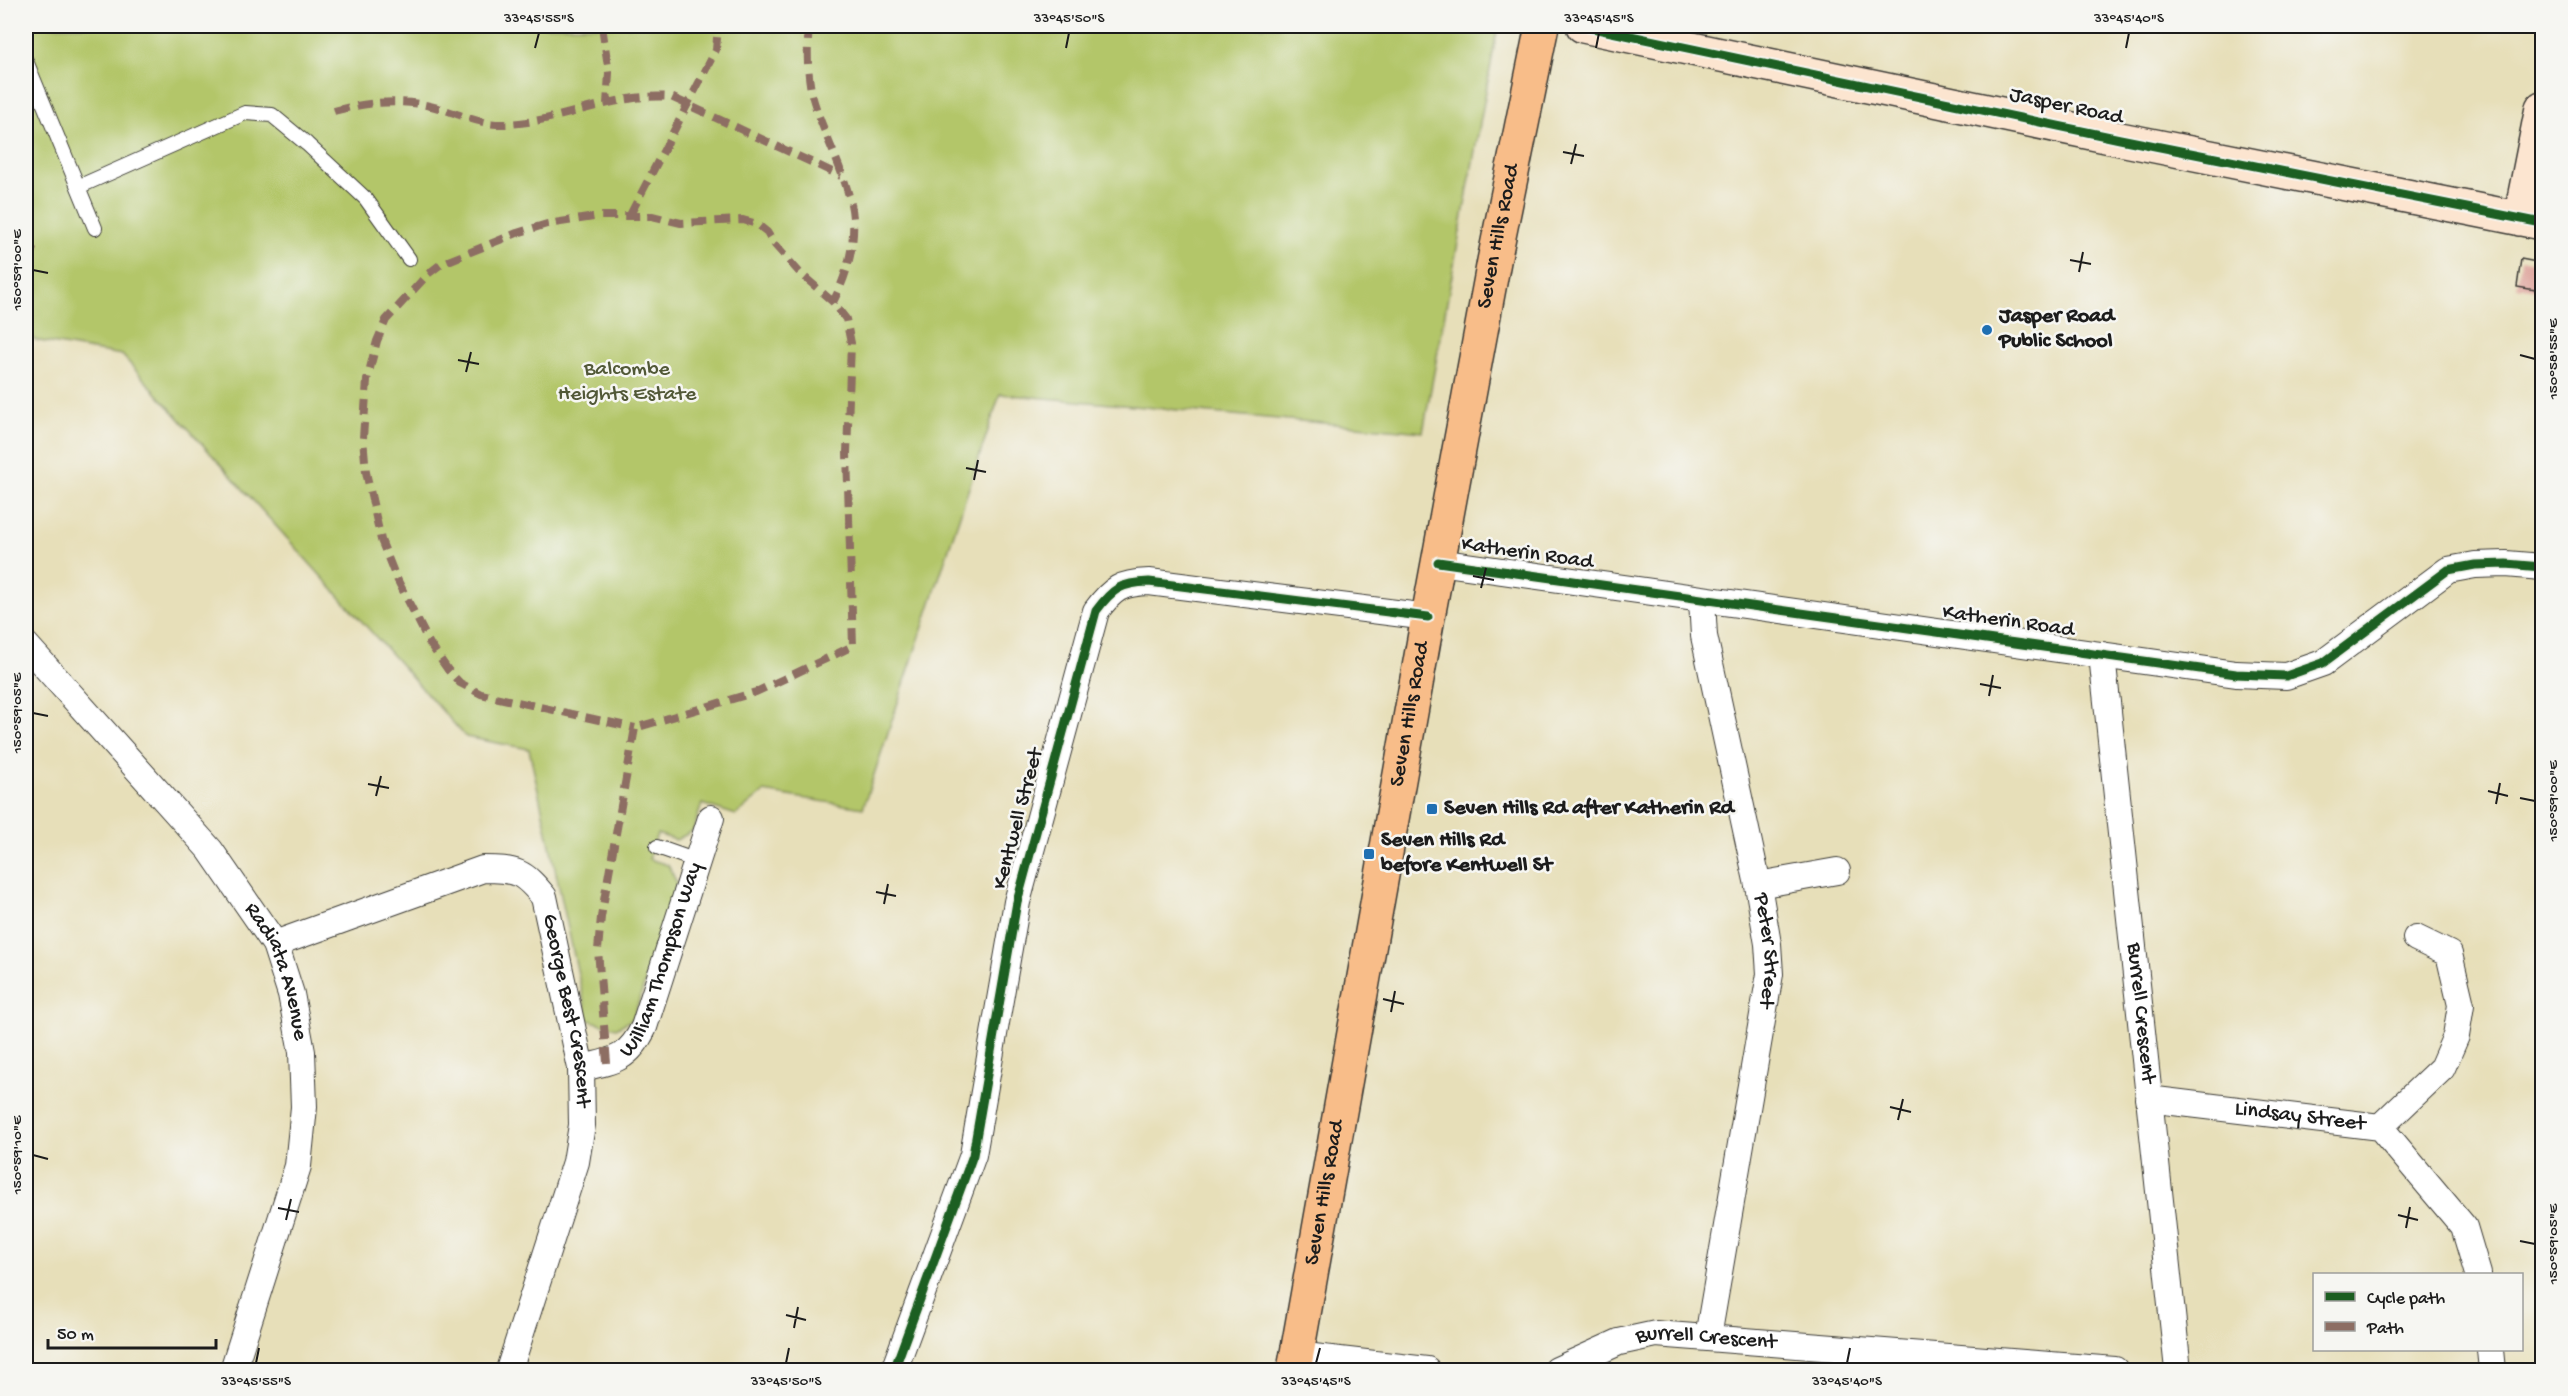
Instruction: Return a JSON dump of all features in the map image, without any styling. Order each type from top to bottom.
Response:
[{"type":"main road","name":"Seven Hills Road","points":[[1295,1363],[1438,561],[1494,261],[1542,26]]},
{"type":"street","name":"Jasper Road","points":[[1582,26],[2120,139],[2531,221]]},
{"type":"street","points":[[2531,221],[2542,108]]},
{"type":"street","name":"Katherin Road","points":[[1438,561],[2236,674],[2286,676],[2323,663],[2448,570],[2475,565],[2506,564],[2542,567]]},
{"type":"street","name":"Kentwell Street","points":[[894,1371],[973,1155],[1017,902],[1096,611],[1108,595],[1126,583],[1149,582],[1428,617]]},
{"type":"street","name":"Peter Street","points":[[1702,600],[1704,636],[1758,885],[1769,952],[1769,988],[1708,1337]]},
{"type":"street","name":"Radiata Avenue","points":[[26,645],[210,850],[275,944],[291,994],[302,1052],[304,1107],[298,1166],[233,1371]]},
{"type":"street","name":"Burrell Crescent","points":[[2102,655],[2178,1371]]},
{"type":"street","name":"William Thompson Way","points":[[581,1068],[622,1057],[637,1042],[644,1027],[711,818]]},
{"type":"street","name":"George Best Crescent","points":[[275,944],[483,869],[506,869],[528,876],[544,897],[581,1068],[582,1125],[576,1162],[509,1371]]},
{"type":"street","points":[[1758,885],[1837,871]]},
{"type":"street","points":[[2380,1127],[2442,1068],[2457,1036],[2461,1005],[2449,954],[2416,938]]},
{"type":"street","name":"Lindsay Street","points":[[2148,1099],[2380,1127],[2464,1227],[2477,1273]]},
{"type":"street","name":"Burrell Crescent","points":[[1557,1371],[1619,1342],[1643,1335],[1708,1337],[2115,1371]]},
{"type":"street","points":[[2490,1351],[2492,1371]]},
{"type":"street","points":[[1295,1363],[1427,1371]]},
{"type":"lane","points":[[26,61],[95,228]]},
{"type":"lane","points":[[78,187],[245,113],[272,115],[366,199],[409,259]]},
{"type":"lane","points":[[657,847],[697,861]]},
{"type":"green space","name":"Balcombe Heights Estate","points":[[26,26],[1498,26],[1423,432],[1000,394],[863,808],[764,792],[736,815],[702,804],[693,831],[676,840],[657,834],[649,859],[668,865],[677,883],[633,1019],[616,1028],[588,1020],[529,749],[466,737],[122,355],[34,340],[26,321]]},
{"type":"building","points":[[2521,259],[2542,263],[2542,291],[2517,287]]},
{"type":"marked path","points":[[602,26],[609,73],[607,104]]},
{"type":"marked path","points":[[630,215],[716,50],[718,26]]},
{"type":"marked path","points":[[809,26],[808,60],[812,95],[843,177],[853,216],[852,242],[847,267],[833,302]]},
{"type":"marked path","points":[[334,111],[373,103],[399,102],[425,105],[478,121],[504,124],[546,119],[629,99],[671,97],[841,176]]},
{"type":"marked path","points":[[607,1063],[598,950],[601,917],[635,728],[756,692],[853,646],[847,453],[851,343],[846,319],[833,302],[800,273],[775,245],[767,232],[757,224],[743,220],[681,223],[652,216],[601,216],[547,224],[517,233],[441,264],[428,274],[386,320],[377,341],[367,380],[363,438],[366,472],[381,540],[395,575],[430,644],[448,670],[460,683],[481,694],[635,728]]},
{"type":"marked path","points":[[26,259],[31,255],[34,244]]},
{"type":"cycle path","points":[[1583,26],[2120,139],[2542,223]]},
{"type":"cycle path","points":[[1438,562],[2236,674],[2286,676],[2323,663],[2448,570],[2475,565],[2506,564],[2542,567]]},
{"type":"cycle path","points":[[894,1370],[973,1155],[1017,902],[1096,611],[1118,588],[1149,582],[1428,617]]},
{"type":"place","name":"Jasper Road Public School","points":[[1987,330]]},
{"type":"place","name":"Seven Hills Rd after Katherin Rd","points":[[1432,809]]},
{"type":"place","name":"Seven Hills Rd before Kentwell St","points":[[1369,854]]}]
